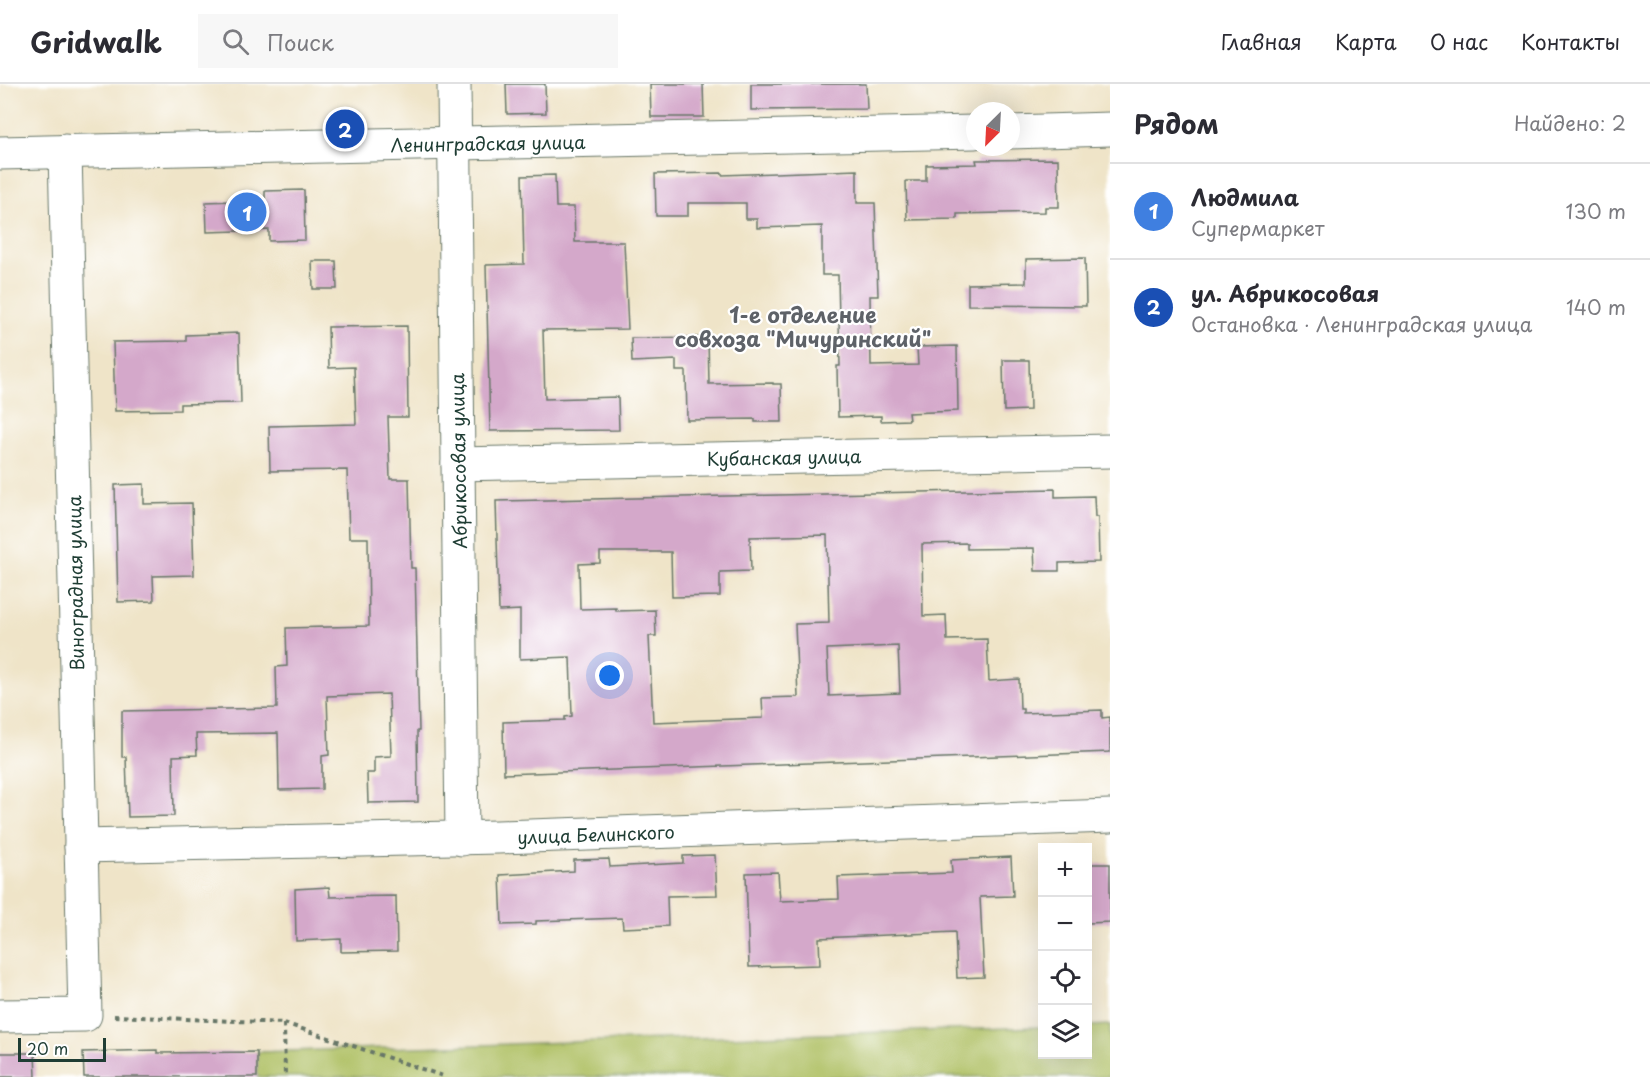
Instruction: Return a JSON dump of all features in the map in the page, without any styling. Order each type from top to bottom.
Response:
[{"type":"street","name":"Абрикосовая улица","points":[[454,84],[462,838]]},
{"type":"street","points":[[1020,132],[1110,129]]},
{"type":"street","name":"Ленинградская улица","points":[[0,153],[966,132]]},
{"type":"street","name":"Виноградная улица","points":[[65,151],[85,1015]]},
{"type":"street","name":"Кубанская улица","points":[[458,464],[1110,451]]},
{"type":"street","name":"улица Белинского","points":[[81,846],[462,838],[1110,816]]},
{"type":"street","points":[[0,1017],[85,1015]]},
{"type":"path","points":[[85,1015],[284,1023],[446,1077]]},
{"type":"path","points":[[284,1023],[285,1077]]},
{"type":"green space","points":[[1110,1025],[1110,1077],[257,1077],[257,1052],[1038,1027],[1038,1059],[1092,1059],[1092,1026]]},
{"type":"building","points":[[506,84],[545,84],[546,113],[507,114]]},
{"type":"building","points":[[650,84],[703,84],[704,117],[651,117]]},
{"type":"building","points":[[751,84],[866,84],[867,109],[751,110]]},
{"type":"building","points":[[1058,159],[1059,207],[1045,207],[1045,212],[957,214],[957,219],[907,220],[906,181],[926,181],[926,165],[977,164],[976,160]]},
{"type":"building","points":[[857,170],[857,203],[875,203],[878,296],[870,296],[871,366],[918,365],[917,347],[957,346],[958,411],[908,413],[909,420],[881,421],[881,416],[838,417],[837,366],[840,366],[838,275],[822,275],[822,226],[757,228],[757,219],[746,219],[746,203],[688,203],[688,216],[656,216],[655,174],[722,173],[722,175]]},
{"type":"building","points":[[555,175],[556,207],[574,207],[575,242],[624,242],[628,329],[543,330],[545,399],[618,397],[619,430],[490,431],[486,265],[524,264],[522,176]]},
{"type":"building","points":[[304,190],[305,240],[269,241],[269,230],[207,232],[206,202],[265,200],[265,191]]},
{"type":"building","points":[[1085,258],[1086,306],[968,305],[968,284],[1026,283],[1026,259]]},
{"type":"building","points":[[312,261],[336,261],[337,289],[313,289]]},
{"type":"building","points":[[407,326],[408,417],[388,417],[390,479],[409,479],[411,568],[415,568],[419,731],[417,731],[418,802],[368,803],[367,773],[374,773],[374,757],[391,756],[389,694],[327,696],[329,755],[322,756],[322,789],[279,790],[278,733],[196,734],[197,755],[173,756],[174,816],[128,817],[126,757],[122,757],[122,711],[277,708],[276,667],[287,666],[286,628],[369,626],[368,538],[349,538],[347,470],[270,471],[269,426],[356,424],[354,367],[329,368],[328,327]]},
{"type":"building","points":[[239,333],[241,403],[180,404],[180,410],[115,411],[113,342],[186,341],[186,335]]},
{"type":"building","points":[[708,337],[709,384],[781,384],[782,422],[755,422],[755,419],[687,420],[686,371],[676,371],[676,360],[632,362],[631,338]]},
{"type":"building","points":[[1003,360],[1029,360],[1030,410],[1004,411]]},
{"type":"building","points":[[144,484],[144,504],[192,503],[194,575],[153,576],[154,601],[118,602],[115,485]]},
{"type":"building","points":[[1055,489],[1055,497],[1094,496],[1095,517],[1098,517],[1099,562],[1059,563],[1059,571],[1035,571],[1034,548],[967,549],[967,543],[922,544],[923,616],[946,615],[947,640],[987,639],[989,681],[1019,679],[1020,709],[1023,709],[1023,713],[1102,710],[1102,718],[1110,717],[1110,752],[504,774],[503,722],[565,720],[565,717],[572,716],[570,657],[520,659],[520,610],[499,611],[496,501]],"holes":[[[827,535],[829,623],[795,624],[798,697],[762,698],[763,718],[653,722],[649,636],[656,636],[655,610],[580,609],[579,564],[600,563],[600,552],[671,552],[672,597],[720,596],[720,572],[751,571],[750,537]],[[898,646],[900,693],[829,696],[827,649]]]},
{"type":"building","points":[[715,855],[717,895],[667,896],[668,926],[623,928],[622,918],[536,921],[536,924],[502,925],[500,875],[574,871],[574,860],[609,859],[610,867],[683,863],[683,856]]},
{"type":"building","points":[[1011,857],[1013,896],[980,897],[984,977],[957,978],[955,932],[819,938],[820,965],[749,967],[746,873],[778,872],[780,901],[839,899],[838,877],[952,873],[951,860]]},
{"type":"building","points":[[1092,864],[1110,864],[1110,922],[1092,923]]},
{"type":"building","points":[[329,887],[330,897],[396,896],[397,951],[341,952],[341,939],[296,941],[295,889]]},
{"type":"building","points":[[157,1050],[157,1053],[257,1052],[257,1077],[84,1077],[83,1052]]},
{"type":"building","points":[[0,1053],[35,1053],[36,1077],[0,1077]]},
{"type":"place","name":"ул. Абрикосовая","points":[[345,129]]},
{"type":"place","name":"Людмила","points":[[247,212]]},
{"type":"district","name":"1-е отделение совхоза \"Мичуринский\"","points":[[803,326]]}]
